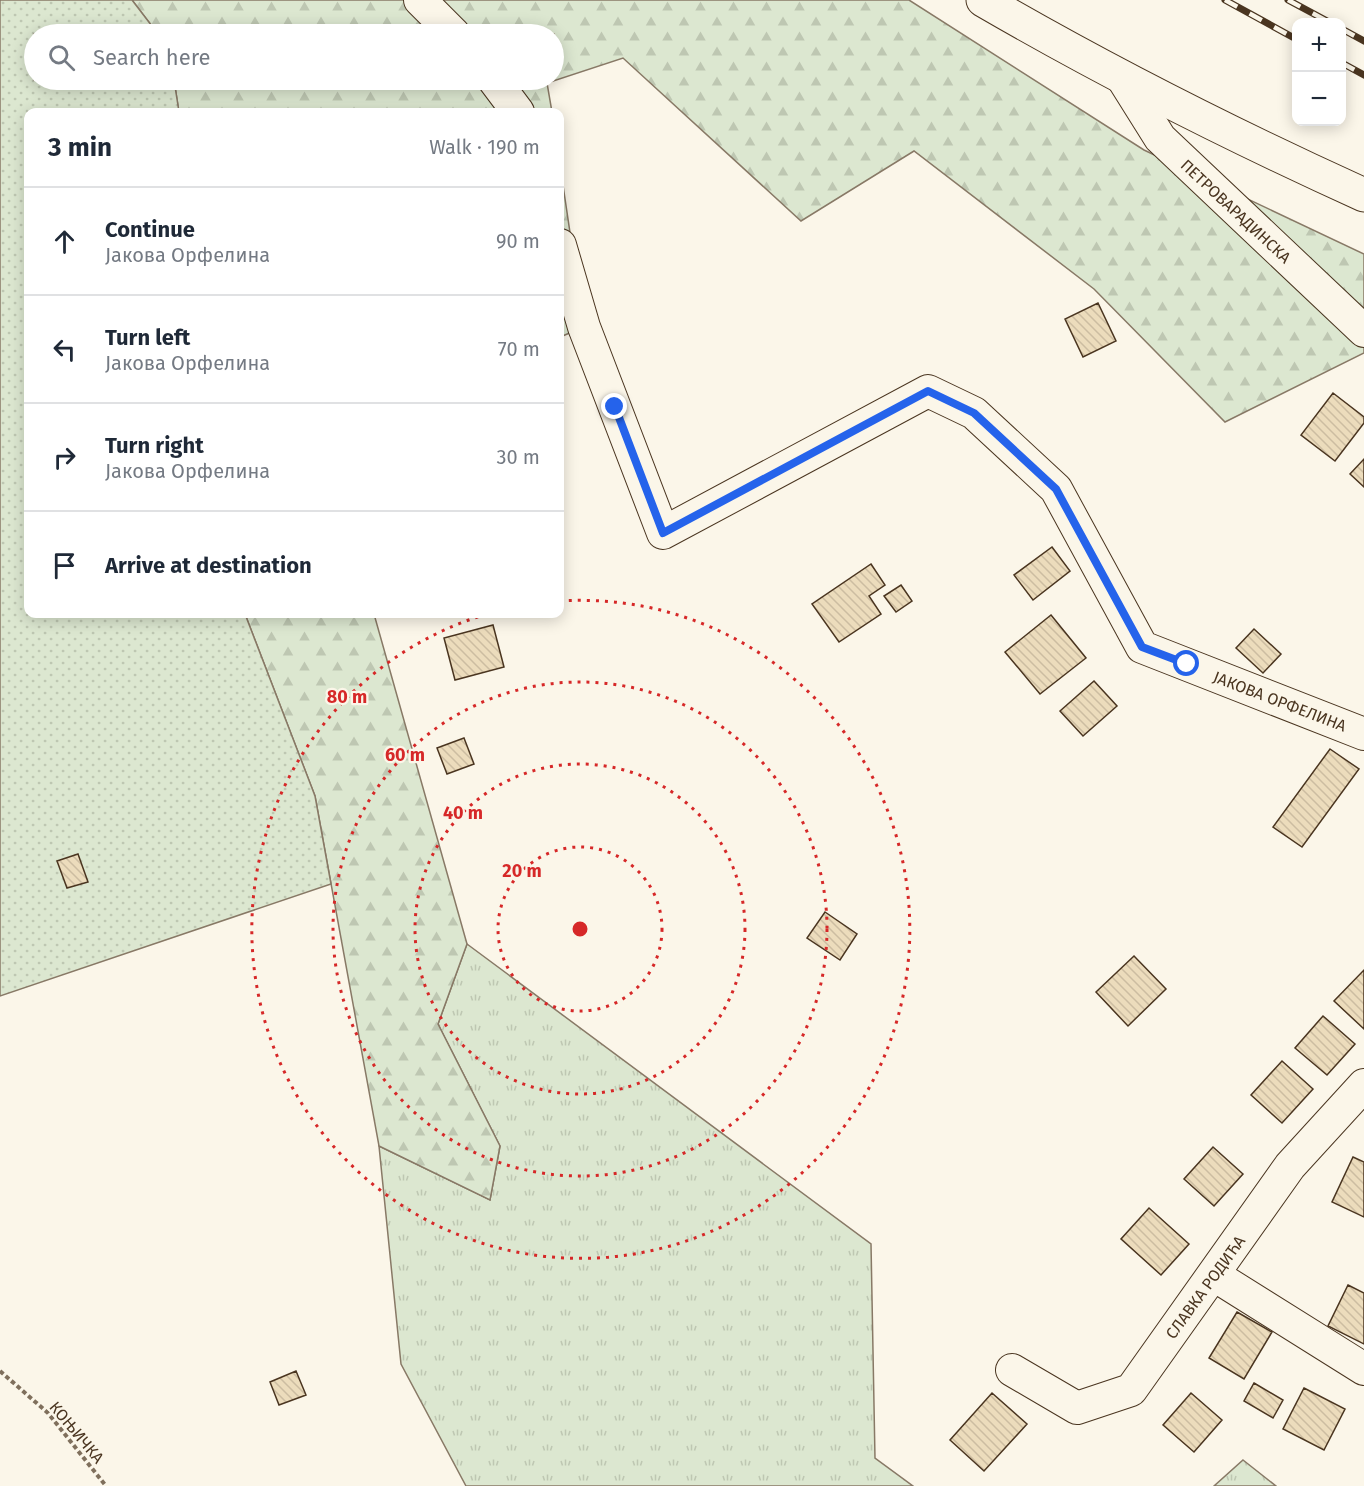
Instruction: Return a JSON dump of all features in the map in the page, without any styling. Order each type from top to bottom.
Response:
[{"type":"main road","points":[[983,0],[1123,80],[1267,151],[1364,195]]},
{"type":"street","points":[[420,0],[444,24]]},
{"type":"street","name":"ПЕТРОВАРАДИНСКА","points":[[1123,80],[1160,138],[1364,331]]},
{"type":"street","points":[[502,90],[515,108]]},
{"type":"street","name":"ЈАКОВА ОРФЕЛИНА","points":[[564,259],[584,327],[663,533],[928,391],[974,413],[1056,489],[1142,647],[1364,734]]},
{"type":"street","name":"СЛАВКА РОДИЋА","points":[[1012,1370],[1077,1408],[1131,1390],[1290,1166],[1364,1085]]},
{"type":"street","points":[[1214,1275],[1364,1369]]},
{"type":"path","name":"КОЊИЧКА","points":[[0,1371],[48,1413],[106,1486]]},
{"type":"green space","points":[[0,0],[132,0],[150,24],[24,24],[24,90],[176,90],[178,108],[24,108],[24,618],[247,618],[315,796],[331,884],[0,996]]},
{"type":"green space","points":[[132,0],[909,0],[1144,150],[1364,254],[1364,353],[1225,422],[1094,289],[914,151],[801,221],[623,58],[564,77],[564,24],[150,24]]},
{"type":"green space","points":[[176,90],[548,90],[551,108],[178,108]]},
{"type":"green space","points":[[564,192],[584,327],[564,335]]},
{"type":"green space","points":[[247,618],[375,618],[467,944],[438,1024],[500,1146],[490,1200],[379,1146],[315,796]]},
{"type":"green space","points":[[467,944],[871,1244],[875,1458],[913,1486],[466,1486],[401,1364],[379,1146],[490,1200],[500,1146],[438,1024]]},
{"type":"green space","points":[[1243,1460],[1276,1486],[1214,1486]]},
{"type":"building","points":[[1098,303],[1116,341],[1083,357],[1065,319]]},
{"type":"building","points":[[1333,393],[1364,417],[1364,423],[1335,461],[1301,435]]},
{"type":"building","points":[[1364,459],[1364,487],[1350,474]]},
{"type":"building","points":[[1052,547],[1070,571],[1033,600],[1014,575]]},
{"type":"building","points":[[871,564],[885,585],[869,596],[881,614],[839,642],[812,604]]},
{"type":"building","points":[[901,585],[912,601],[896,612],[884,596]]},
{"type":"building","points":[[1051,615],[1086,658],[1040,694],[1005,652]]},
{"type":"building","points":[[493,625],[504,667],[455,680],[444,638]]},
{"type":"building","points":[[1254,629],[1281,654],[1263,673],[1236,648]]},
{"type":"building","points":[[1094,681],[1117,706],[1083,736],[1060,711]]},
{"type":"building","points":[[464,738],[474,764],[447,774],[437,748]]},
{"type":"building","points":[[1330,749],[1359,769],[1302,847],[1273,827]]},
{"type":"building","points":[[78,854],[88,882],[67,888],[57,861]]},
{"type":"building","points":[[825,912],[857,934],[840,960],[807,938]]},
{"type":"building","points":[[1134,956],[1166,989],[1128,1026],[1096,992]]},
{"type":"building","points":[[1364,970],[1364,1029],[1334,1001]]},
{"type":"building","points":[[1323,1016],[1355,1044],[1327,1075],[1295,1048]]},
{"type":"building","points":[[1282,1061],[1313,1089],[1282,1123],[1251,1095]]},
{"type":"building","points":[[1213,1147],[1243,1174],[1214,1206],[1184,1179]]},
{"type":"building","points":[[1353,1157],[1364,1162],[1364,1217],[1332,1202]]},
{"type":"building","points":[[1149,1208],[1189,1244],[1161,1275],[1121,1239]]},
{"type":"building","points":[[1348,1285],[1364,1293],[1364,1344],[1328,1326]]},
{"type":"building","points":[[1237,1312],[1272,1332],[1244,1379],[1209,1358]]},
{"type":"building","points":[[296,1371],[306,1395],[279,1405],[270,1382]]},
{"type":"building","points":[[1254,1383],[1283,1400],[1273,1418],[1244,1401]]},
{"type":"building","points":[[1304,1388],[1345,1409],[1324,1450],[1283,1429]]},
{"type":"building","points":[[992,1393],[1027,1424],[984,1471],[950,1440]]},
{"type":"building","points":[[1191,1393],[1222,1420],[1194,1452],[1163,1425]]},
{"type":"railway","points":[[1225,0],[1292,37]]},
{"type":"railway","points":[[1288,0],[1322,18]]},
{"type":"railway","points":[[1346,31],[1364,41]]},
{"type":"railway","points":[[1346,65],[1364,75]]},
{"type":"route","points":[[615,407],[663,533],[928,391],[974,413],[1056,489],[1142,647],[1187,664]]}]
